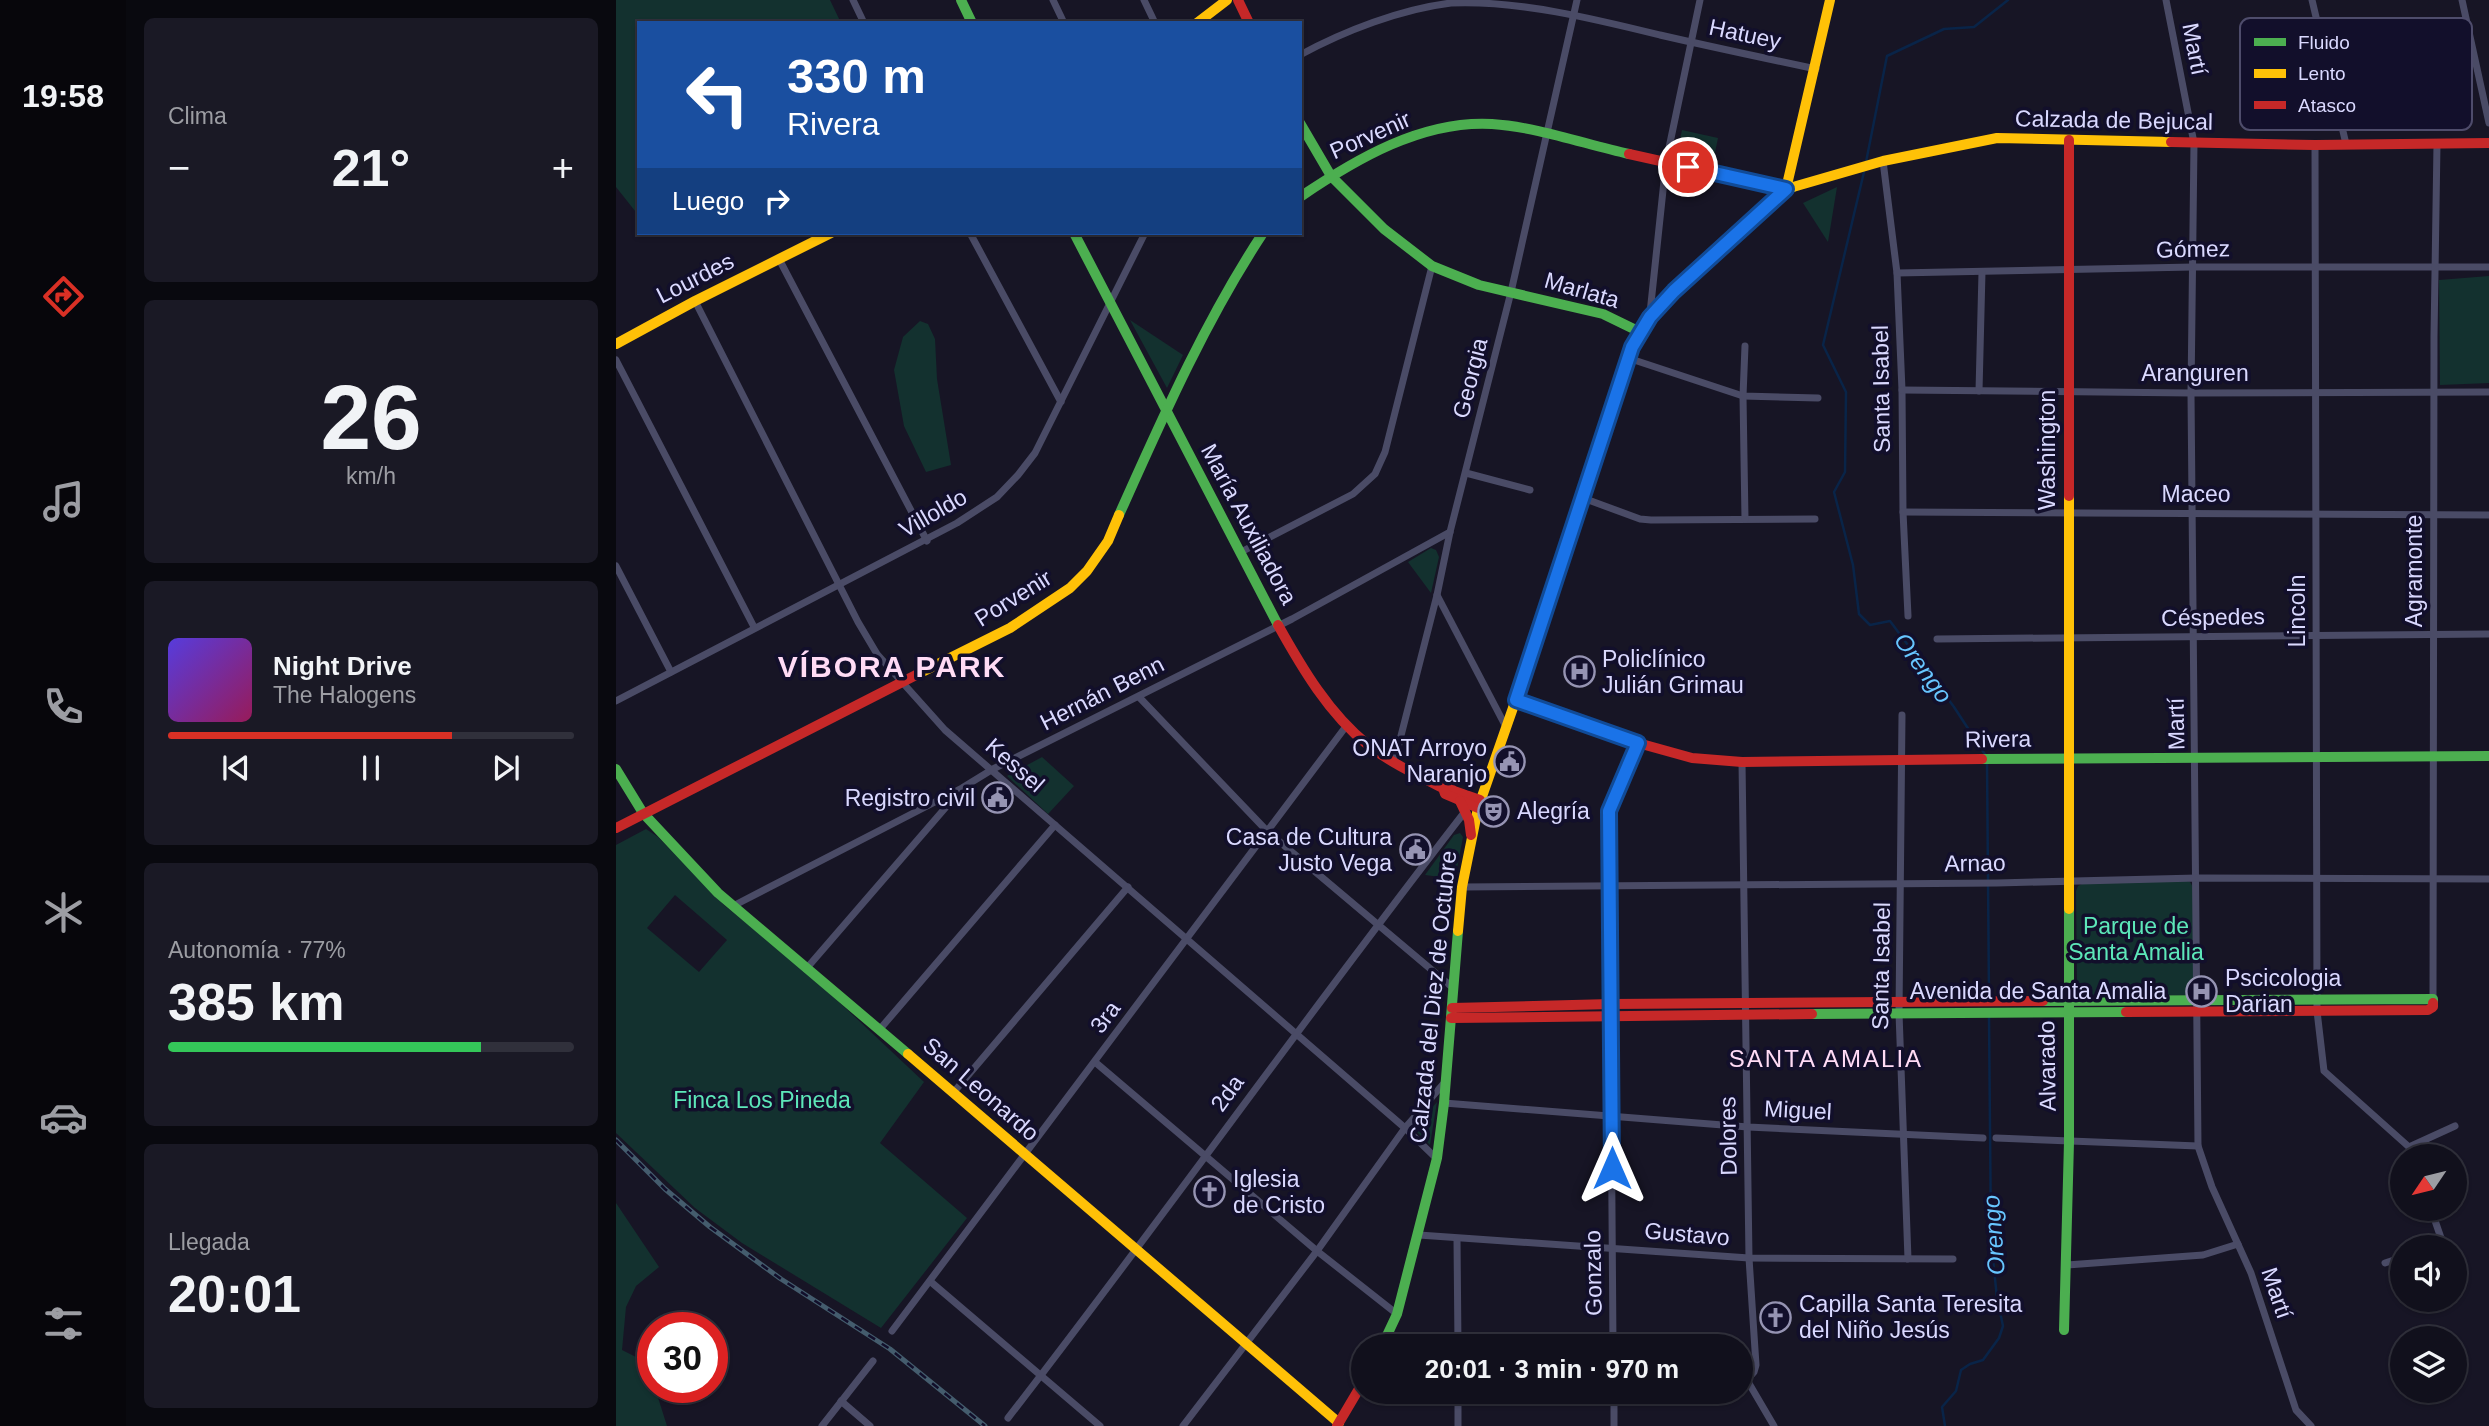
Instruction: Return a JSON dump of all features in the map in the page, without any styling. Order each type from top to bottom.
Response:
[{"type":"street","points":[[853,0],[863,21]]},
{"type":"street","points":[[961,0],[971,21]]},
{"type":"street","points":[[1053,0],[1063,21]]},
{"type":"street","points":[[1144,0],[1154,21]]},
{"type":"street","points":[[1200,21],[1227,0]]},
{"type":"street","points":[[1238,0],[1249,21]]},
{"type":"street","name":"Georgia","points":[[1394,763],[1511,292],[1577,0]]},
{"type":"street","points":[[1650,317],[1666,162],[1700,0]]},
{"type":"street","points":[[1786,189],[1830,0]]},
{"type":"street","name":"Martí","points":[[2166,0],[2193,143],[2191,393],[2198,1146],[2212,1187],[2251,1273],[2296,1410],[2311,1426]]},
{"type":"street","points":[[2312,0],[2316,18]]},
{"type":"street","points":[[2462,0],[2466,18]]},
{"type":"street","name":"Hatuey","points":[[1302,54],[1347,32],[1407,13],[1450,1],[1485,2],[1574,13],[1816,69]]},
{"type":"street","points":[[2472,46],[2489,123]]},
{"type":"street","name":"Porvenir","points":[[1302,196],[1331,176],[1385,147],[1429,132],[1481,124],[1547,135],[1786,189]]},
{"type":"street","name":"Marlata","points":[[1302,125],[1331,176],[1384,229],[1432,266],[1479,285],[1603,314],[1640,332]]},
{"type":"street","points":[[2343,130],[2346,144]]},
{"type":"street","name":"Calzada de Bejucal","points":[[1786,189],[1820,177],[1880,162],[1997,138],[2315,145],[2489,143]]},
{"type":"street","name":"Washington","points":[[2068,760],[2069,140]]},
{"type":"street","name":"Agramonte","points":[[2433,999],[2434,268],[2437,144]]},
{"type":"street","name":"Lincoln","points":[[2315,145],[2317,1005],[2323,1064],[2328,1076],[2406,1144]]},
{"type":"street","points":[[1795,158],[1798,169],[1803,174],[1820,177]]},
{"type":"street","name":"Santa Isabel","points":[[1880,162],[1897,273],[1908,616]]},
{"type":"street","name":"Calzada del Diez de Octubre","points":[[1388,1334],[1397,1314],[1437,1158],[1462,887],[1474,804],[1487,782],[1507,728],[1628,358],[1650,317],[1674,291],[1786,189]]},
{"type":"street","name":"Lourdes","points":[[616,344],[827,235]]},
{"type":"street","points":[[971,235],[1061,402]]},
{"type":"street","name":"María Auxiliadora","points":[[1075,235],[1279,625],[1310,678],[1347,725],[1371,747],[1394,763],[1443,788],[1448,786],[1474,804]]},
{"type":"street","name":"Villoldo","points":[[616,701],[754,627],[927,541],[997,497],[1035,453],[1144,235]]},
{"type":"street","name":"Porvenir","points":[[616,828],[1010,628],[1056,598],[1087,571],[1108,541],[1166,411],[1240,268],[1262,235]]},
{"type":"street","points":[[779,259],[927,541]]},
{"type":"street","points":[[1241,552],[1344,499],[1375,474],[1385,452],[1432,266]]},
{"type":"street","name":"Gómez","points":[[1897,273],[2193,267],[2489,267]]},
{"type":"street","points":[[1979,391],[1982,272]]},
{"type":"street","name":"Kessel","points":[[695,301],[838,586],[877,654],[901,682],[945,730],[1437,1158]]},
{"type":"street","points":[[1745,346],[1745,519]]},
{"type":"street","points":[[1628,358],[1743,396],[1818,398]]},
{"type":"street","points":[[616,359],[754,627]]},
{"type":"street","name":"Aranguren","points":[[1902,390],[2489,392]]},
{"type":"street","points":[[1466,473],[1530,490]]},
{"type":"street","points":[[1583,498],[1640,519],[1815,519]]},
{"type":"street","name":"Maceo","points":[[1903,512],[2489,515]]},
{"type":"street","name":"Hernán Benn","points":[[733,906],[962,788],[993,769],[1279,625],[1450,532]]},
{"type":"street","points":[[616,566],[671,672]]},
{"type":"street","points":[[1437,595],[1507,728]]},
{"type":"street","name":"Céspedes","points":[[1937,639],[2489,634]]},
{"type":"street","points":[[1139,697],[1268,832],[1452,987]]},
{"type":"street","name":"Rivera","points":[[1516,700],[1638,743],[1692,758],[1742,762],[1998,761],[2315,754],[2489,756]]},
{"type":"street","name":"Santa Isabel","points":[[1902,715],[1899,1008],[1908,1259]]},
{"type":"street","name":"3ra","points":[[892,1331],[1347,725]]},
{"type":"street","name":"Gonzalo","points":[[1613,1334],[1609,811],[1638,743]]},
{"type":"street","name":"Alvarado","points":[[2064,1330],[2069,1142],[2068,760]]},
{"type":"street","name":"Dolores","points":[[1742,762],[1749,1258],[1756,1365],[1753,1373]]},
{"type":"street","name":"San Leonardo","points":[[616,769],[643,813],[733,906],[880,1028],[1338,1424]]},
{"type":"street","points":[[806,969],[962,788]]},
{"type":"street","name":"María Auxiliadora","points":[[1443,788],[1445,794],[1474,804]]},
{"type":"street","name":"2da","points":[[1009,1418],[1377,925],[1474,804]]},
{"type":"street","points":[[880,1028],[1055,825]]},
{"type":"street","name":"Arnao","points":[[1462,887],[1997,883],[2197,878],[2489,879]]},
{"type":"street","points":[[953,1093],[1128,887]]},
{"type":"street","name":"Avenida de Santa Amalia","points":[[1451,1013],[2317,1005],[2428,1010],[2433,1007],[2433,999]]},
{"type":"street","points":[[1096,1062],[1317,1251],[1397,1314]]},
{"type":"street","points":[[1183,1426],[1317,1251],[1405,1128],[1445,1082]]},
{"type":"street","name":"Miguel","points":[[1444,1103],[1748,1127],[1983,1138]]},
{"type":"street","points":[[2416,1144],[2455,1126]]},
{"type":"street","points":[[1996,1139],[2198,1146]]},
{"type":"street","name":"Gustavo","points":[[1419,1235],[1749,1258],[1953,1259]]},
{"type":"street","points":[[1457,1238],[1458,1334]]},
{"type":"street","points":[[2067,1265],[2203,1255],[2238,1244]]},
{"type":"street","points":[[2385,1263],[2390,1261]]},
{"type":"street","points":[[931,1282],[1100,1426]]},
{"type":"street","points":[[822,1426],[873,1361]]},
{"type":"street","points":[[1753,1394],[1774,1426]]},
{"type":"street","points":[[841,1402],[870,1426]]},
{"type":"street","points":[[1338,1424],[1351,1402]]},
{"type":"street","points":[[1458,1404],[1458,1426]]},
{"type":"street","points":[[1614,1404],[1614,1426]]},
{"type":"green space","points":[[616,0],[830,0],[840,21],[637,21],[637,213],[616,187]]},
{"type":"green space","points":[[1682,130],[1718,138],[1712,167],[1676,158]]},
{"type":"green space","points":[[1837,187],[1828,242],[1803,203]]},
{"type":"green space","points":[[2489,276],[2489,383],[2440,385],[2439,280]]},
{"type":"green space","points":[[1130,320],[1183,355],[1167,388]]},
{"type":"green space","points":[[920,321],[928,324],[935,339],[937,379],[951,465],[926,472],[904,426],[894,370],[903,337]]},
{"type":"green space","points":[[1431,548],[1436,550],[1439,557],[1431,593],[1408,562]]},
{"type":"green space","points":[[1042,757],[1074,786],[1048,814],[1007,776]]},
{"type":"green space","name":"Finca Los Pineda","points":[[646,829],[658,837],[725,906],[805,970],[924,1082],[880,1143],[967,1218],[881,1328],[742,1243],[695,1208],[616,1133],[616,845]],"holes":[[[675,895],[727,940],[699,972],[647,928]]]},
{"type":"green space","points":[[1460,833],[1463,837],[1455,879],[1425,875],[1454,835]]},
{"type":"green space","name":"Parque de Santa Amalia","points":[[2190,882],[2195,891],[2195,988],[2192,995],[2086,997],[2080,993],[2077,986],[2078,886],[2084,883]]},
{"type":"green space","points":[[1437,1102],[1430,1145],[1414,1129]]},
{"type":"green space","points":[[616,1203],[659,1267],[636,1286],[626,1307],[622,1350],[637,1358],[637,1403],[660,1403],[667,1426],[616,1426]]},
{"type":"waterway","name":"Orengo","points":[[1866,162],[1887,56],[1944,29],[1974,27],[2008,0]]},
{"type":"waterway","name":"Orengo","points":[[1864,172],[1823,345],[1846,392],[1845,472],[1834,492],[1853,565],[1859,614],[1870,625],[1890,621],[1954,707],[1986,756]]},
{"type":"waterway","name":"Orengo","points":[[1987,762],[1989,997]]},
{"type":"waterway","name":"Orengo","points":[[1945,1426],[1942,1407],[1956,1391],[1961,1370],[1983,1360],[1999,1338],[2003,1326],[1991,1240],[1989,1017]]},
{"type":"railway","points":[[616,1140],[665,1189],[710,1227],[781,1279],[890,1349],[985,1426]]},
{"type":"traffic: fast","points":[[961,0],[971,21]]},
{"type":"traffic: fast","points":[[1302,196],[1344,169],[1391,145],[1415,135],[1466,124],[1492,124],[1526,129],[1629,154]]},
{"type":"traffic: fast","points":[[1302,126],[1331,176],[1384,229],[1432,266],[1479,285],[1603,314],[1640,332]]},
{"type":"traffic: fast","points":[[1528,665],[1628,358],[1640,332],[1660,305],[1786,189],[1793,187]]},
{"type":"traffic: fast","points":[[1075,235],[1278,625]]},
{"type":"traffic: fast","points":[[1119,515],[1203,336],[1262,235]]},
{"type":"traffic: fast","points":[[1982,759],[2489,756]]},
{"type":"traffic: fast","points":[[616,769],[643,813],[718,893],[908,1054]]},
{"type":"traffic: fast","points":[[2064,1330],[2069,1142],[2069,909]]},
{"type":"traffic: fast","points":[[1388,1334],[1397,1314],[1437,1158],[1458,931]]},
{"type":"traffic: fast","points":[[2043,1001],[2433,999],[2433,1003]]},
{"type":"traffic: fast","points":[[1812,1014],[2126,1012]]},
{"type":"traffic: slow","points":[[1200,21],[1227,0]]},
{"type":"traffic: slow","points":[[1786,189],[1830,0]]},
{"type":"traffic: slow","points":[[1793,187],[1883,161],[1997,138],[2171,142]]},
{"type":"traffic: slow","points":[[616,344],[827,235]]},
{"type":"traffic: slow","points":[[2069,496],[2069,909]]},
{"type":"traffic: slow","points":[[918,674],[1010,628],[1070,588],[1087,571],[1108,541],[1119,515]]},
{"type":"traffic: slow","points":[[1458,931],[1462,887],[1478,808],[1528,665]]},
{"type":"traffic: slow","points":[[908,1054],[1339,1423]]},
{"type":"traffic: jam","points":[[1238,0],[1248,21]]},
{"type":"traffic: jam","points":[[2069,140],[2069,496]]},
{"type":"traffic: jam","points":[[2171,142],[2315,145],[2489,143]]},
{"type":"traffic: jam","points":[[1629,154],[1786,189]]},
{"type":"traffic: jam","points":[[1278,625],[1307,674],[1329,705],[1354,733],[1395,763],[1443,788],[1448,786],[1454,791],[1480,800]]},
{"type":"traffic: jam","points":[[616,828],[918,674]]},
{"type":"traffic: jam","points":[[1516,700],[1638,743],[1692,758],[1742,762],[1982,759]]},
{"type":"traffic: jam","points":[[1443,788],[1445,794],[1478,808]]},
{"type":"traffic: jam","points":[[1460,801],[1469,820],[1471,835]]},
{"type":"traffic: jam","points":[[1452,1008],[1611,1004],[2043,1001]]},
{"type":"traffic: jam","points":[[2126,1012],[2428,1010],[2433,1007],[2433,1003]]},
{"type":"traffic: jam","points":[[1451,1018],[1812,1014]]},
{"type":"traffic: jam","points":[[1337,1426],[1351,1402]]},
{"type":"place","name":"Policlínico Julián Grimau","points":[[1579,672]]},
{"type":"place","name":"ONAT Arroyo Naranjo","points":[[1510,761]]},
{"type":"place","name":"Registro civil","points":[[998,798]]},
{"type":"place","name":"Alegría","points":[[1494,811]]},
{"type":"place","name":"Casa de Cultura Justo Vega","points":[[1415,850]]},
{"type":"place","name":"Pscicologia Darian","points":[[2202,991]]},
{"type":"place","name":"Iglesia de Cristo","points":[[1210,1192]]},
{"type":"place","name":"Capilla Santa Teresita del Niño Jesús","points":[[1776,1317]]},
{"type":"district","name":"VÍBORA PARK","points":[[892,667]]},
{"type":"district","name":"SANTA AMALIA","points":[[1826,1059]]},
{"type":"route","points":[[1612,1168],[1609,811],[1638,743],[1516,700],[1632,347],[1650,317],[1674,291],[1786,189],[1688,167]]}]
